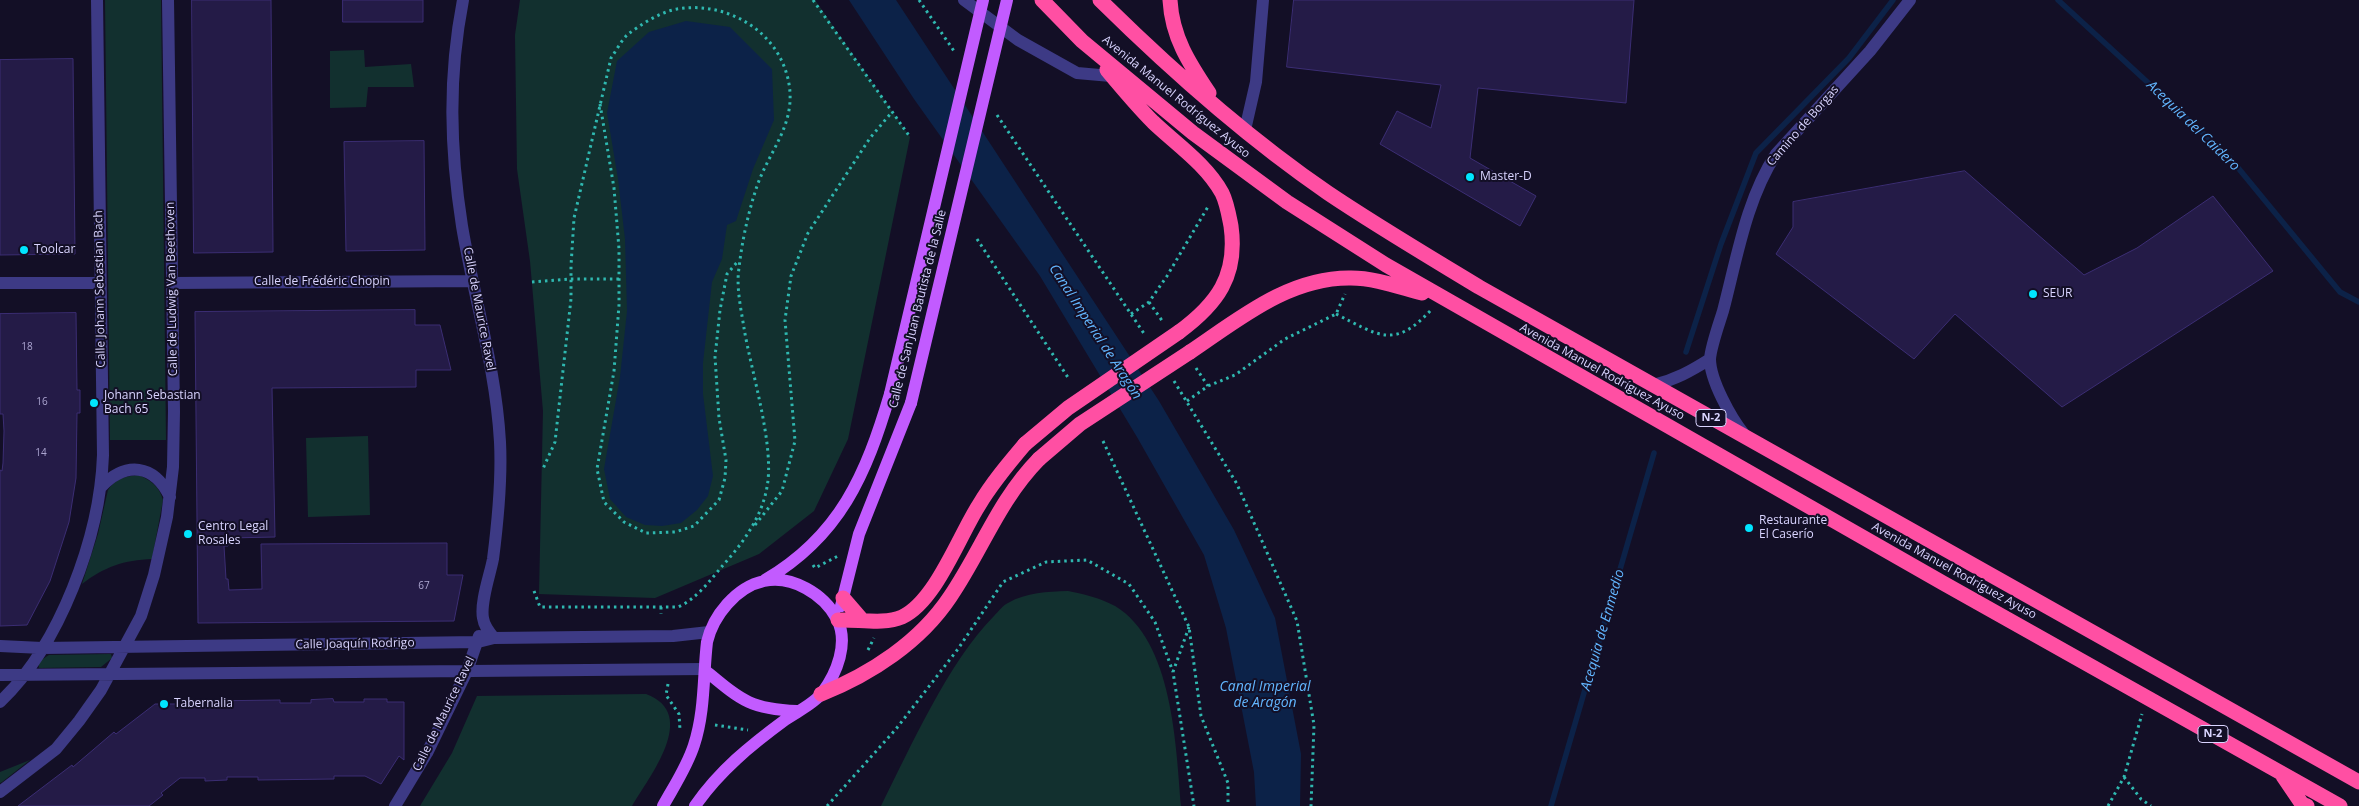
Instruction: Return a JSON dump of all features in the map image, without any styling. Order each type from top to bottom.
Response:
[{"type":"highway","name":"Avenida Manuel Rodríguez Ayuso","points":[[1042,0],[1082,41],[1193,133],[1287,202],[1442,299],[2340,806]]},
{"type":"highway","name":"Avenida Manuel Rodríguez Ayuso","points":[[1100,0],[1151,50],[1219,109],[1327,192],[1372,221],[1479,287],[1653,386],[2359,782]]},
{"type":"highway","points":[[1170,0],[1171,16],[1181,48],[1219,109]]},
{"type":"highway","points":[[837,619],[893,620],[914,610],[935,583],[978,506],[998,475],[1025,444],[1068,408],[1199,318],[1218,297],[1228,275],[1232,257],[1232,237],[1229,214],[1223,194],[1202,167],[1153,121],[1082,41]]},
{"type":"highway","points":[[821,694],[838,687],[881,663],[904,646],[929,623],[950,597],[1002,504],[1039,459],[1080,424],[1255,308],[1280,294],[1304,284],[1327,279],[1352,278],[1378,281],[1442,299]]},
{"type":"highway","points":[[843,598],[862,620]]},
{"type":"highway","points":[[2279,772],[2302,804],[2306,806]]},
{"type":"main road","name":"Calle de San Juan Bautista de la Salle","points":[[765,580],[804,553],[833,523],[853,492],[866,463],[890,394],[983,0]]},
{"type":"main road","name":"Calle de San Juan Bautista de la Salle","points":[[837,619],[859,534],[911,403],[1007,0]]},
{"type":"main road","points":[[663,806],[682,773],[695,744],[709,632],[719,614],[732,600],[748,588],[765,580],[784,581],[805,588],[824,601],[837,619],[842,640],[839,661],[821,694],[736,759],[717,777],[695,806]]},
{"type":"main road","points":[[705,670],[750,703],[764,708],[797,711]]},
{"type":"street","name":"Calle Johann Sebastian Bach","points":[[0,702],[24,674],[42,648],[77,580],[87,554],[101,487],[103,455],[97,0]]},
{"type":"street","name":"Calle de Ludwig Van Beethoven","points":[[0,792],[56,749],[86,711],[110,673],[141,616],[154,575],[170,497],[174,411],[168,0]]},
{"type":"street","name":"Calle de Maurice Ravel","points":[[395,806],[427,754],[467,671],[478,642],[498,524],[501,485],[500,441],[494,386],[461,218],[451,125],[452,80],[463,0]]},
{"type":"street","points":[[964,0],[1018,40],[1077,72],[1112,76]]},
{"type":"street","points":[[1245,130],[1256,82],[1264,0]]},
{"type":"street","name":"Camino de Borgas","points":[[1710,359],[1753,199],[1764,172],[1776,154],[1870,52],[1910,0]]},
{"type":"street","name":"Calle de Frédéric Chopin","points":[[172,283],[473,281]]},
{"type":"street","points":[[0,283],[100,283]]},
{"type":"street","points":[[1653,386],[1672,381],[1687,374],[1710,359],[1724,404],[1734,422],[1749,440]]},
{"type":"street","points":[[101,487],[117,474],[140,470],[159,479],[170,497]]},
{"type":"street","points":[[483,618],[494,638]]},
{"type":"street","name":"Calle Joaquín Rodrigo","points":[[0,646],[42,648],[478,642],[494,638],[673,636],[709,632]]},
{"type":"street","points":[[0,675],[705,670]]},
{"type":"path","points":[[813,0],[910,137]]},
{"type":"path","points":[[542,471],[555,442],[571,299],[574,218],[599,101],[611,58],[626,36],[651,20],[675,9],[707,7],[732,14],[758,29],[776,51],[787,76],[790,104],[786,129],[756,188],[738,271],[741,311],[768,453],[767,487],[753,527]]},
{"type":"path","points":[[599,101],[614,188],[619,279],[614,371],[597,469],[604,502],[624,522],[646,533],[675,532],[694,526],[719,500],[725,478],[726,460],[719,418],[715,357],[720,310],[727,274],[740,259]]},
{"type":"path","points":[[534,591],[540,607],[678,607],[688,603],[729,558],[782,492],[796,442],[785,320],[791,276],[813,225],[870,138],[892,112]]},
{"type":"path","points":[[1131,314],[1149,302],[1167,276],[1207,206],[1223,194]]},
{"type":"path","points":[[977,238],[1069,379]]},
{"type":"path","points":[[532,282],[571,279],[619,279]]},
{"type":"path","points":[[1187,400],[1208,386],[1235,375],[1285,339],[1336,314],[1377,335],[1396,334],[1417,325],[1442,299]]},
{"type":"path","points":[[1103,441],[1189,627],[1201,716],[1228,783],[1228,806]]},
{"type":"path","points":[[811,562],[815,568],[836,555],[842,557]]},
{"type":"path","points":[[827,806],[896,729],[958,649],[1003,582],[1046,562],[1087,560],[1129,584],[1155,622],[1173,672],[1194,806]]},
{"type":"path","points":[[661,607],[661,614]]},
{"type":"path","points":[[1173,672],[1189,627]]},
{"type":"path","points":[[672,669],[666,695],[681,722],[679,735]]},
{"type":"path","points":[[2108,806],[2124,777],[2146,696]]},
{"type":"path","points":[[710,724],[748,728],[750,732]]},
{"type":"path","points":[[2124,777],[2141,799],[2151,806]]},
{"type":"green space","points":[[105,0],[161,0],[166,440],[110,440]]},
{"type":"green space","points":[[520,0],[815,0],[910,137],[848,439],[814,511],[759,554],[655,598],[539,594],[543,411],[530,261],[517,169],[515,35]]},
{"type":"green space","points":[[364,50],[365,67],[411,64],[414,87],[368,87],[366,107],[330,108],[330,51]]},
{"type":"green space","points":[[368,436],[370,515],[308,517],[306,438]]},
{"type":"green space","points":[[139,475],[154,484],[163,500],[152,559],[132,561],[106,569],[82,584],[98,534],[108,490],[121,479]]},
{"type":"green space","points":[[1068,591],[1092,597],[1115,606],[1134,622],[1149,644],[1160,669],[1168,697],[1177,754],[1181,806],[881,806],[946,681],[977,635],[1006,604],[1015,599],[1037,593]]},
{"type":"green space","points":[[111,654],[112,658],[101,667],[39,668],[38,662],[49,655]]},
{"type":"green space","points":[[646,694],[662,703],[669,716],[670,731],[666,747],[658,763],[632,806],[420,806],[452,753],[477,696]]},
{"type":"green space","points":[[30,760],[2,782],[0,783],[0,772]]},
{"type":"water","name":"Canal Imperial de Aragón","points":[[849,0],[896,0],[1159,401],[1234,530],[1275,618],[1301,754],[1300,806],[1256,806],[1254,772],[1226,628],[1204,555],[1137,437],[1040,276],[914,99]]},
{"type":"water","points":[[686,21],[730,27],[772,69],[774,120],[753,169],[736,221],[727,225],[722,259],[712,282],[703,363],[703,394],[713,476],[708,496],[697,510],[681,523],[662,526],[645,525],[626,517],[610,499],[604,469],[620,377],[627,311],[625,239],[618,179],[607,113],[617,61],[649,32]]},
{"type":"building","points":[[192,0],[271,0],[273,252],[194,253]]},
{"type":"building","points":[[343,0],[423,0],[423,22],[343,22]]},
{"type":"building","points":[[1294,0],[1634,0],[1626,103],[1478,88],[1470,158],[1536,196],[1520,226],[1380,144],[1397,111],[1431,128],[1441,85],[1287,67]]},
{"type":"building","points":[[73,59],[75,254],[0,255],[0,60]]},
{"type":"building","points":[[424,141],[425,250],[346,251],[344,142]]},
{"type":"building","name":"SEUR","points":[[1965,171],[2084,275],[2137,248],[2213,196],[2273,271],[2062,407],[1955,314],[1914,359],[1776,254],[1793,227],[1793,202]]},
{"type":"building","points":[[415,310],[415,325],[440,325],[451,370],[416,370],[416,387],[272,388],[275,537],[228,538],[228,546],[224,546],[226,579],[228,579],[229,590],[262,589],[261,544],[447,543],[447,575],[463,575],[454,621],[198,623],[195,312]]},
{"type":"building","points":[[76,313],[77,390],[80,390],[80,413],[77,413],[76,478],[69,522],[50,581],[27,625],[0,626],[0,470],[2,471],[3,463],[4,431],[3,414],[0,414],[0,314]]},
{"type":"building","points":[[333,699],[334,702],[364,702],[364,699],[387,699],[387,702],[404,702],[404,760],[399,756],[381,784],[365,776],[334,776],[334,779],[258,780],[258,777],[227,777],[227,780],[205,781],[205,778],[180,778],[161,793],[163,795],[149,806],[18,806],[72,765],[73,767],[114,732],[116,734],[155,704],[204,704],[204,701],[280,700],[280,703],[311,703],[311,700]]},
{"type":"waterway","points":[[1686,352],[1721,244],[1756,153],[1849,58],[1893,0]]},
{"type":"waterway","name":"Acequia del Caidero","points":[[2058,0],[2230,158],[2340,292],[2359,302]]},
{"type":"waterway","name":"Acequia de Enmedio","points":[[1551,806],[1654,453]]},
{"type":"place","name":"Master-D","points":[[1470,177]]},
{"type":"place","name":"Toolcar","points":[[24,250]]},
{"type":"place","name":"SEUR","points":[[2033,294]]},
{"type":"place","name":"Johann Sebastian Bach 65","points":[[94,403]]},
{"type":"place","name":"Restaurante El Caserío","points":[[1749,528]]},
{"type":"place","name":"Centro Legal Rosales","points":[[188,534]]},
{"type":"place","name":"Tabernalia","points":[[164,704]]}]
